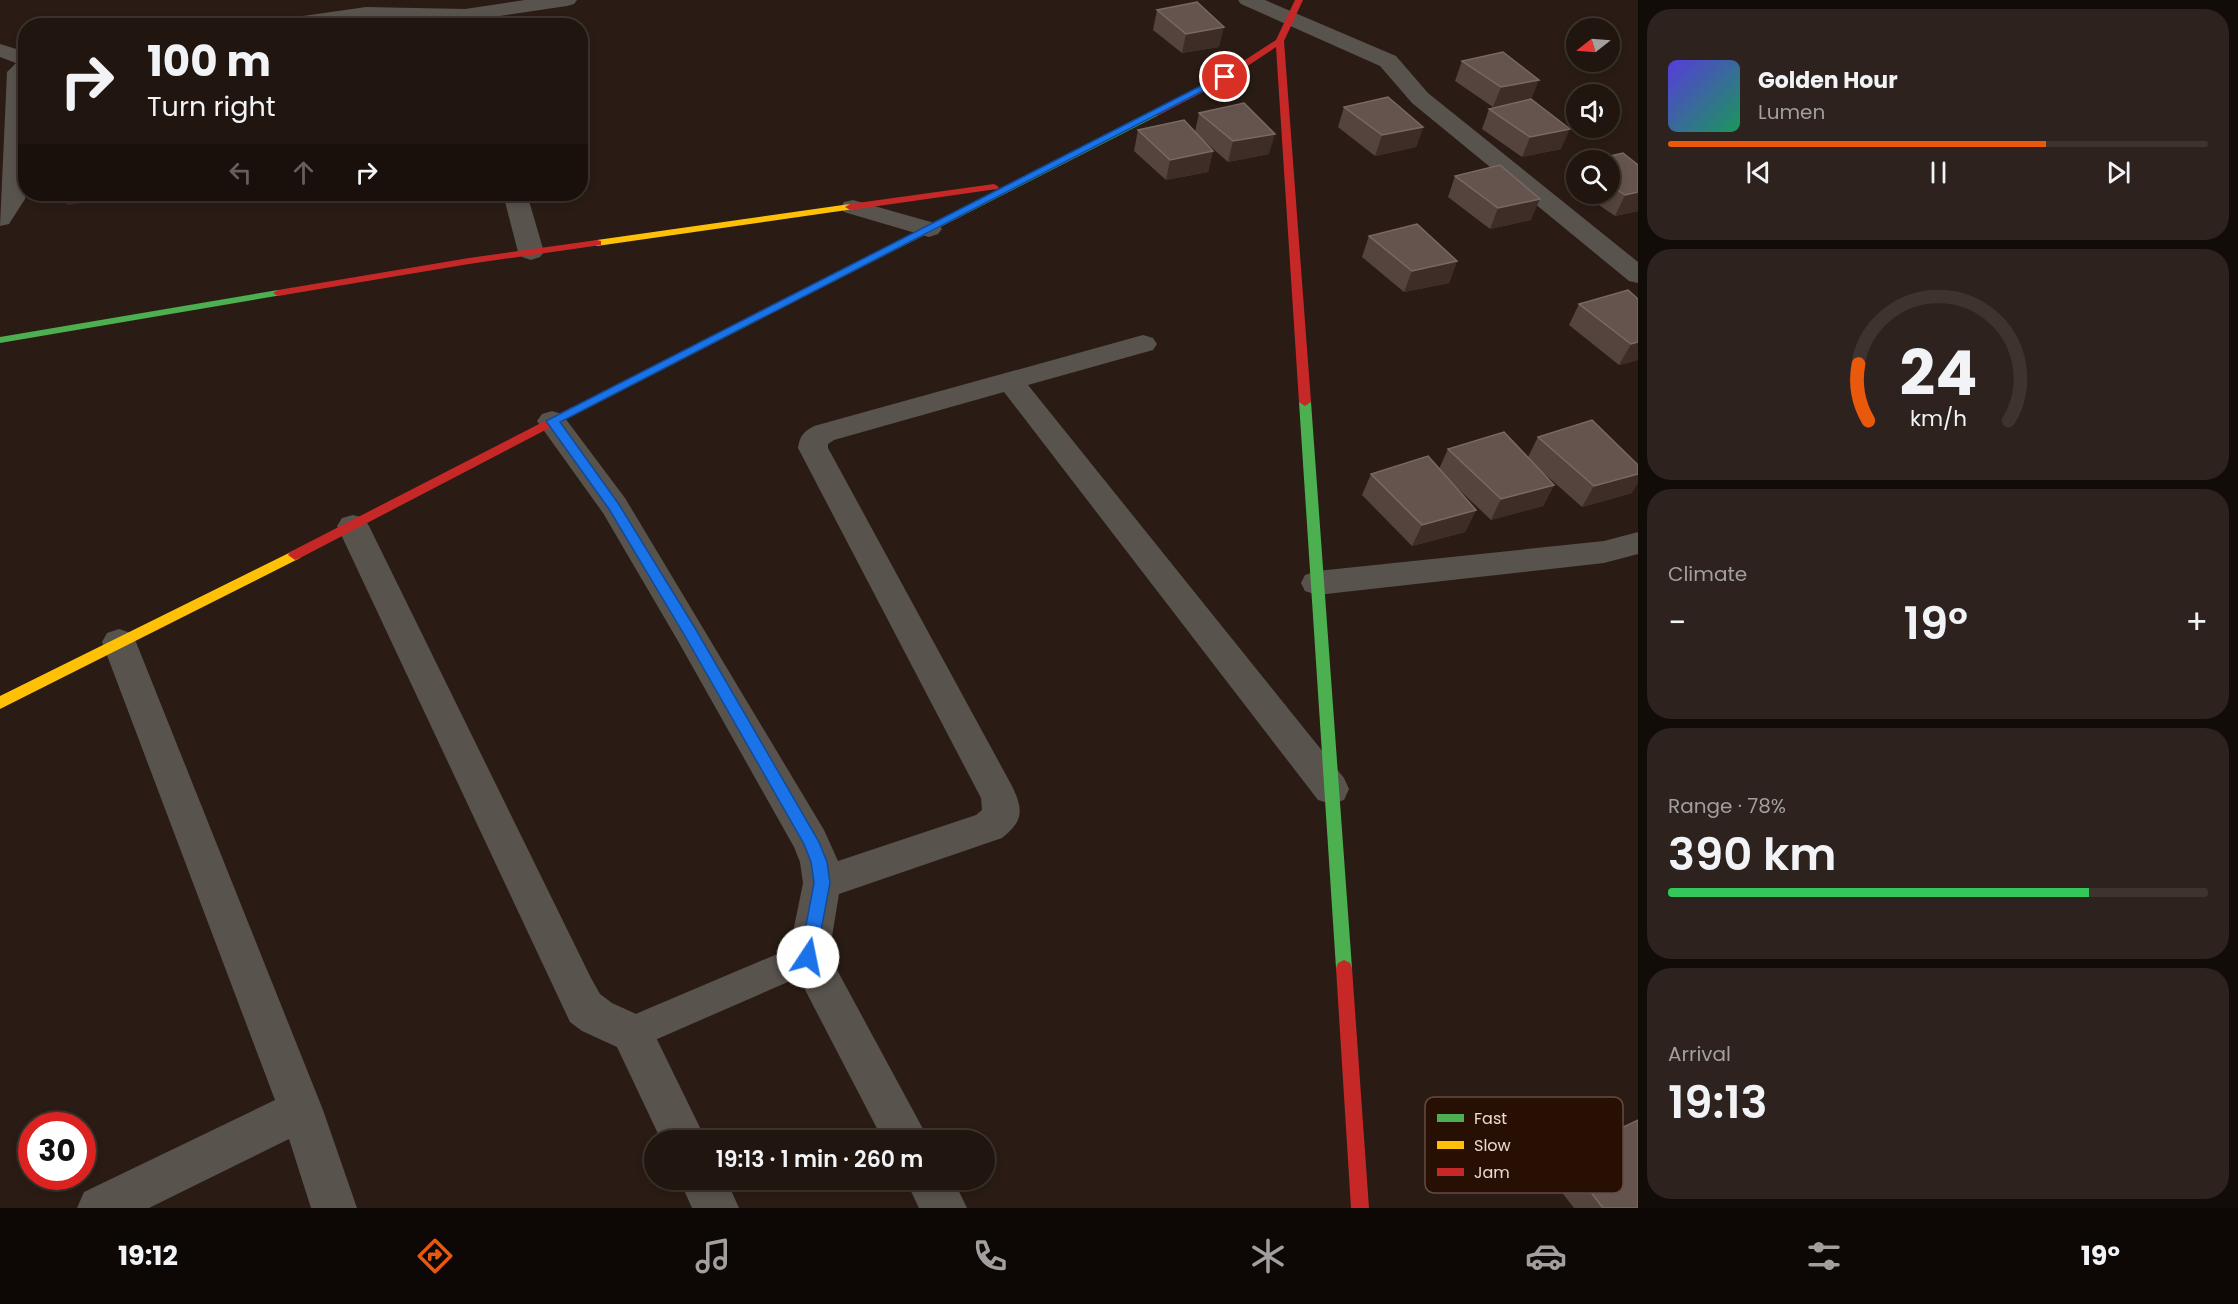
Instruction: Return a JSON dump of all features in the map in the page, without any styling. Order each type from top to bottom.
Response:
[{"type":"street","points":[[366,13],[390,0]]},
{"type":"street","points":[[476,18],[567,0]]},
{"type":"street","points":[[1248,0],[1295,9],[1388,61],[1420,98],[1638,275]]},
{"type":"street","points":[[1295,9],[1280,41],[1360,1208]]},
{"type":"street","points":[[331,18],[366,13],[437,18]]},
{"type":"street","points":[[0,703],[353,526],[552,421],[1020,184],[1225,77],[1280,41]]},
{"type":"street","points":[[0,50],[18,57]]},
{"type":"street","points":[[0,219],[13,199],[15,188],[18,72]]},
{"type":"street","points":[[0,340],[531,252],[1020,184]]},
{"type":"street","points":[[517,201],[531,252]]},
{"type":"street","points":[[853,207],[929,229]]},
{"type":"street","points":[[822,883],[989,827],[1002,816],[999,796],[813,448],[814,439],[824,433],[1143,345]]},
{"type":"street","points":[[1010,381],[1331,789]]},
{"type":"street","points":[[552,421],[614,506],[690,632],[811,842],[819,862],[822,883],[808,957],[902,1130]]},
{"type":"street","points":[[353,526],[576,992],[585,1008],[597,1017],[632,1033],[679,1130]]},
{"type":"street","points":[[1317,583],[1604,552],[1638,543]]},
{"type":"street","points":[[119,642],[301,1110],[334,1208]]},
{"type":"street","points":[[100,1208],[301,1110]]},
{"type":"street","points":[[707,1190],[716,1208]]},
{"type":"street","points":[[934,1190],[944,1208]]},
{"type":"lane","points":[[632,1033],[808,957]]},
{"type":"building","points":[[1197,2],[1224,27],[1186,34],[1157,10]]},
{"type":"building","points":[[1503,52],[1539,80],[1501,87],[1462,61]]},
{"type":"building","points":[[1388,97],[1423,127],[1382,135],[1344,107]]},
{"type":"building","points":[[1531,99],[1566,126],[1566,130],[1530,137],[1489,109]]},
{"type":"building","points":[[1244,103],[1275,134],[1233,141],[1199,113]]},
{"type":"building","points":[[1184,120],[1213,151],[1170,160],[1138,130]]},
{"type":"building","points":[[1623,153],[1638,165],[1638,192],[1625,195],[1620,192],[1620,154]]},
{"type":"building","points":[[1500,165],[1540,199],[1498,208],[1455,176]]},
{"type":"building","points":[[1417,224],[1457,261],[1412,271],[1369,236]]},
{"type":"building","points":[[1628,290],[1638,299],[1638,342],[1631,344],[1579,304]]},
{"type":"building","points":[[1592,420],[1638,465],[1638,474],[1594,486],[1538,437]]},
{"type":"building","points":[[1504,432],[1554,485],[1501,499],[1448,449]]},
{"type":"building","points":[[1428,456],[1476,510],[1422,525],[1371,474]]},
{"type":"building","points":[[1638,1120],[1638,1208],[1603,1208],[1591,1193],[1623,1193],[1623,1127]]},
{"type":"traffic: fast","points":[[784,303],[1154,114]]},
{"type":"traffic: fast","points":[[0,340],[278,293]]},
{"type":"traffic: fast","points":[[1305,402],[1344,968]]},
{"type":"traffic: slow","points":[[597,243],[850,207]]},
{"type":"traffic: slow","points":[[572,411],[784,303]]},
{"type":"traffic: slow","points":[[0,703],[295,555]]},
{"type":"traffic: jam","points":[[1299,0],[1280,41],[1305,402]]},
{"type":"traffic: jam","points":[[1154,114],[1225,77],[1280,41]]},
{"type":"traffic: jam","points":[[850,207],[994,187]]},
{"type":"traffic: jam","points":[[278,293],[469,261],[597,243]]},
{"type":"traffic: jam","points":[[295,555],[572,411]]},
{"type":"traffic: jam","points":[[1344,968],[1360,1208]]},
{"type":"route","points":[[808,957],[822,883],[819,862],[811,842],[690,632],[614,506],[552,421],[1020,184],[1225,77]]}]
